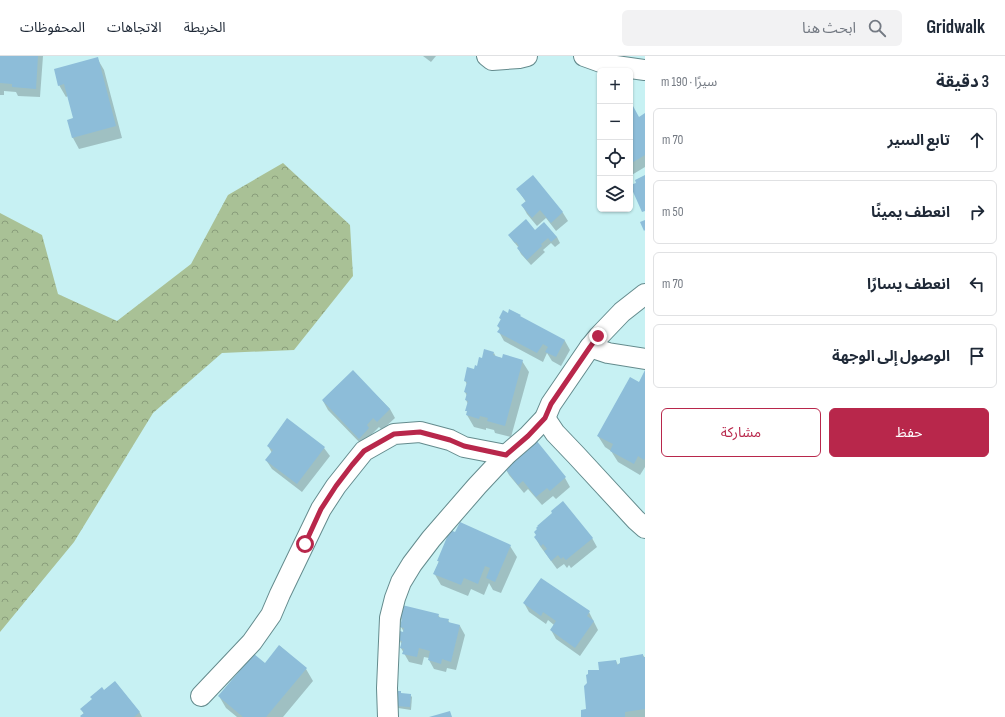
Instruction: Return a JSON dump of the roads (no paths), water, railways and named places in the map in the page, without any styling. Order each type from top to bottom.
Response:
[{"type":"street","points":[[487,56],[492,60],[527,56]]},
{"type":"street","points":[[584,56],[609,65],[645,70]]},
{"type":"street","points":[[388,717],[387,688],[390,618],[401,582],[412,564],[431,539],[477,486],[506,455],[528,436],[545,418],[551,404],[598,336],[616,317],[645,294]]},
{"type":"street","points":[[590,347],[608,353],[645,359]]},
{"type":"street","points":[[545,418],[554,433],[645,528]]},
{"type":"street","points":[[201,696],[252,642],[271,615],[321,509],[336,486],[364,451],[394,434],[420,432],[450,440],[464,446],[506,455]]}]
